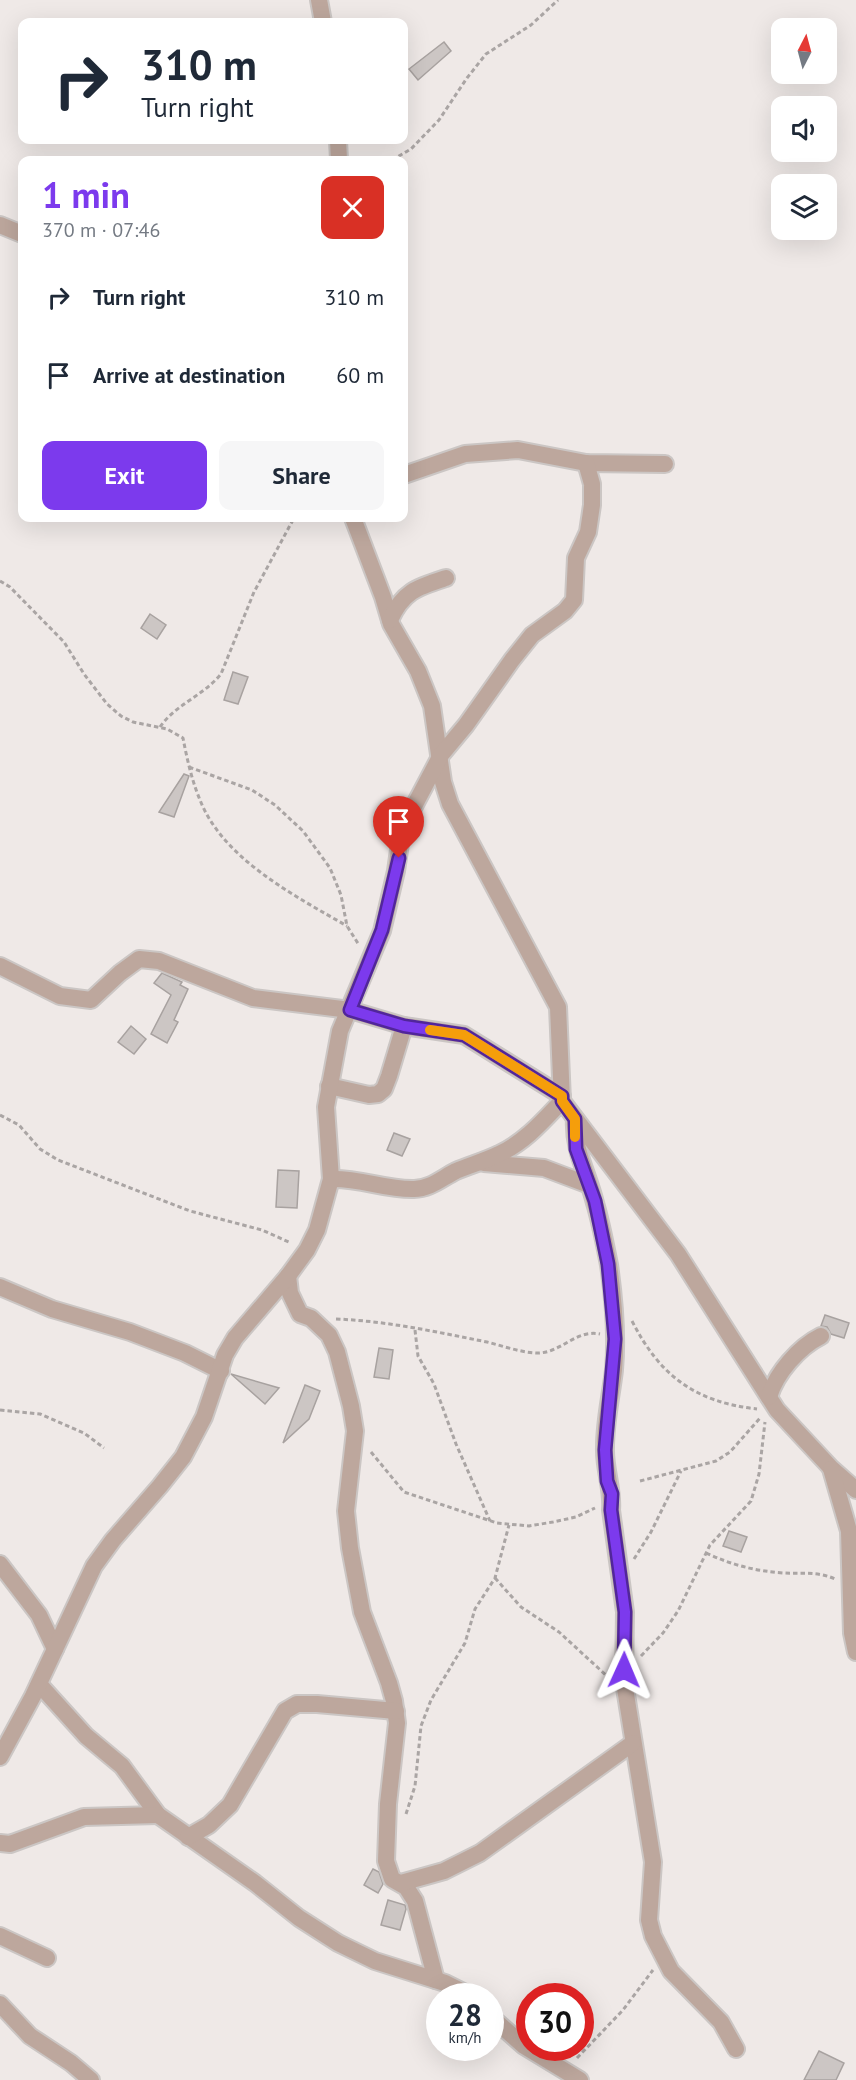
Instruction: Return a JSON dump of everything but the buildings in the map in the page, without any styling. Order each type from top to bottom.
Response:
[{"type":"street","points":[[319,0],[322,18]]},
{"type":"street","points":[[0,225],[18,232]]},
{"type":"street","points":[[408,474],[465,454],[518,450],[585,463],[665,464]]},
{"type":"street","points":[[0,1757],[39,1684],[94,1566],[183,1457],[204,1417],[225,1355],[235,1338],[288,1276],[307,1250],[317,1230],[332,1179],[327,1107],[340,1031],[382,930],[396,871],[402,829],[441,755],[532,635],[565,611],[574,600],[576,558],[588,532],[591,505],[592,484],[585,463]]},
{"type":"street","points":[[332,1179],[352,1178],[402,1189],[417,1189],[434,1184],[474,1162],[499,1155],[528,1137],[562,1098],[558,1007],[450,804],[443,782],[441,755],[432,706],[418,671],[390,620],[355,522]]},
{"type":"street","points":[[390,620],[400,600],[419,586],[446,578]]},
{"type":"street","points":[[0,966],[60,996],[91,1000],[139,959],[159,961],[253,998],[350,1010],[404,1026],[464,1035],[562,1098],[575,1119],[678,1254],[773,1404],[831,1468],[856,1490]]},
{"type":"street","points":[[329,1086],[369,1095],[378,1094],[384,1089],[389,1076],[404,1026]]},
{"type":"street","points":[[575,1119],[576,1149],[595,1201],[608,1264],[615,1339],[605,1450],[607,1481],[612,1494],[611,1510],[625,1612],[625,1690],[653,1862],[649,1920],[663,1959],[671,1971],[722,2022],[736,2049]]},
{"type":"street","points":[[474,1162],[544,1168],[589,1185]]},
{"type":"street","points":[[288,1276],[291,1293],[300,1314],[310,1318],[329,1335],[337,1352],[355,1431],[346,1511],[350,1548],[362,1612],[389,1683],[397,1723],[386,1862],[392,1879],[401,1883],[415,1901],[436,1980]]},
{"type":"street","points":[[0,1287],[52,1309],[130,1332],[185,1353],[221,1371]]},
{"type":"street","points":[[773,1404],[773,1384],[811,1341],[821,1336]]},
{"type":"street","points":[[831,1468],[849,1531],[852,1633],[856,1652]]},
{"type":"street","points":[[0,1564],[39,1615],[55,1649]]},
{"type":"street","points":[[39,1684],[86,1736],[122,1766],[158,1815],[255,1883],[299,1918],[338,1943],[375,1960],[443,1983]]},
{"type":"street","points":[[188,1837],[209,1825],[230,1805],[285,1711],[297,1704],[317,1704],[396,1712]]},
{"type":"street","points":[[401,1883],[444,1871],[480,1854],[633,1743]]},
{"type":"street","points":[[0,1843],[10,1844],[68,1821],[84,1818],[158,1815]]},
{"type":"street","points":[[0,1936],[47,1958]]},
{"type":"street","points":[[0,2004],[30,2036],[71,2063],[91,2080]]},
{"type":"street","points":[[504,2028],[524,2046],[580,2080]]},
{"type":"path","points":[[399,156],[411,149],[439,120],[486,54],[531,24],[558,0]]},
{"type":"path","points":[[160,727],[169,714],[196,697],[221,674],[259,582],[292,522]]},
{"type":"path","points":[[0,581],[10,587],[64,642],[84,674],[107,704],[121,716],[133,722],[160,727],[183,738],[200,801],[209,818],[237,854],[290,892],[347,926]]},
{"type":"path","points":[[189,767],[252,790],[275,804],[303,831],[330,868],[341,896],[347,926],[353,939],[370,958]]},
{"type":"path","points":[[0,1115],[19,1125],[40,1149],[58,1160],[190,1211],[262,1230],[307,1250]]},
{"type":"path","points":[[631,1317],[649,1352],[668,1374],[685,1386],[712,1400],[739,1407],[773,1404]]},
{"type":"path","points":[[310,1318],[339,1319],[416,1330],[536,1353],[549,1352],[578,1335],[589,1332],[615,1339]]},
{"type":"path","points":[[416,1330],[418,1356],[434,1384],[456,1444],[490,1521]]},
{"type":"path","points":[[0,1410],[40,1414],[84,1433],[104,1448]]},
{"type":"path","points":[[624,1670],[663,1633],[678,1611],[706,1553],[751,1501],[759,1474],[766,1432],[765,1414],[730,1452],[716,1461],[640,1481]]},
{"type":"path","points":[[355,1431],[404,1492],[490,1521],[529,1526],[576,1517],[593,1510],[612,1494]]},
{"type":"path","points":[[621,1576],[642,1548],[681,1471]]},
{"type":"path","points":[[402,1821],[415,1786],[421,1726],[431,1700],[465,1643],[475,1609],[495,1578],[509,1525]]},
{"type":"path","points":[[706,1553],[739,1567],[781,1573],[821,1573],[835,1579],[852,1592]]},
{"type":"path","points":[[495,1578],[521,1607],[559,1632],[625,1690]]},
{"type":"path","points":[[562,2070],[581,2055],[623,2010],[663,1959]]},
{"type":"slow traffic","points":[[430,1030],[464,1035],[562,1096],[562,1101],[575,1119],[575,1137]]},
{"type":"route","points":[[399,858],[382,930],[350,1010],[404,1026],[464,1035],[562,1096],[562,1101],[575,1119],[576,1149],[595,1201],[613,1300],[614,1371],[606,1416],[605,1450],[607,1481],[612,1494],[611,1510],[619,1554],[625,1612],[624,1670]]}]
